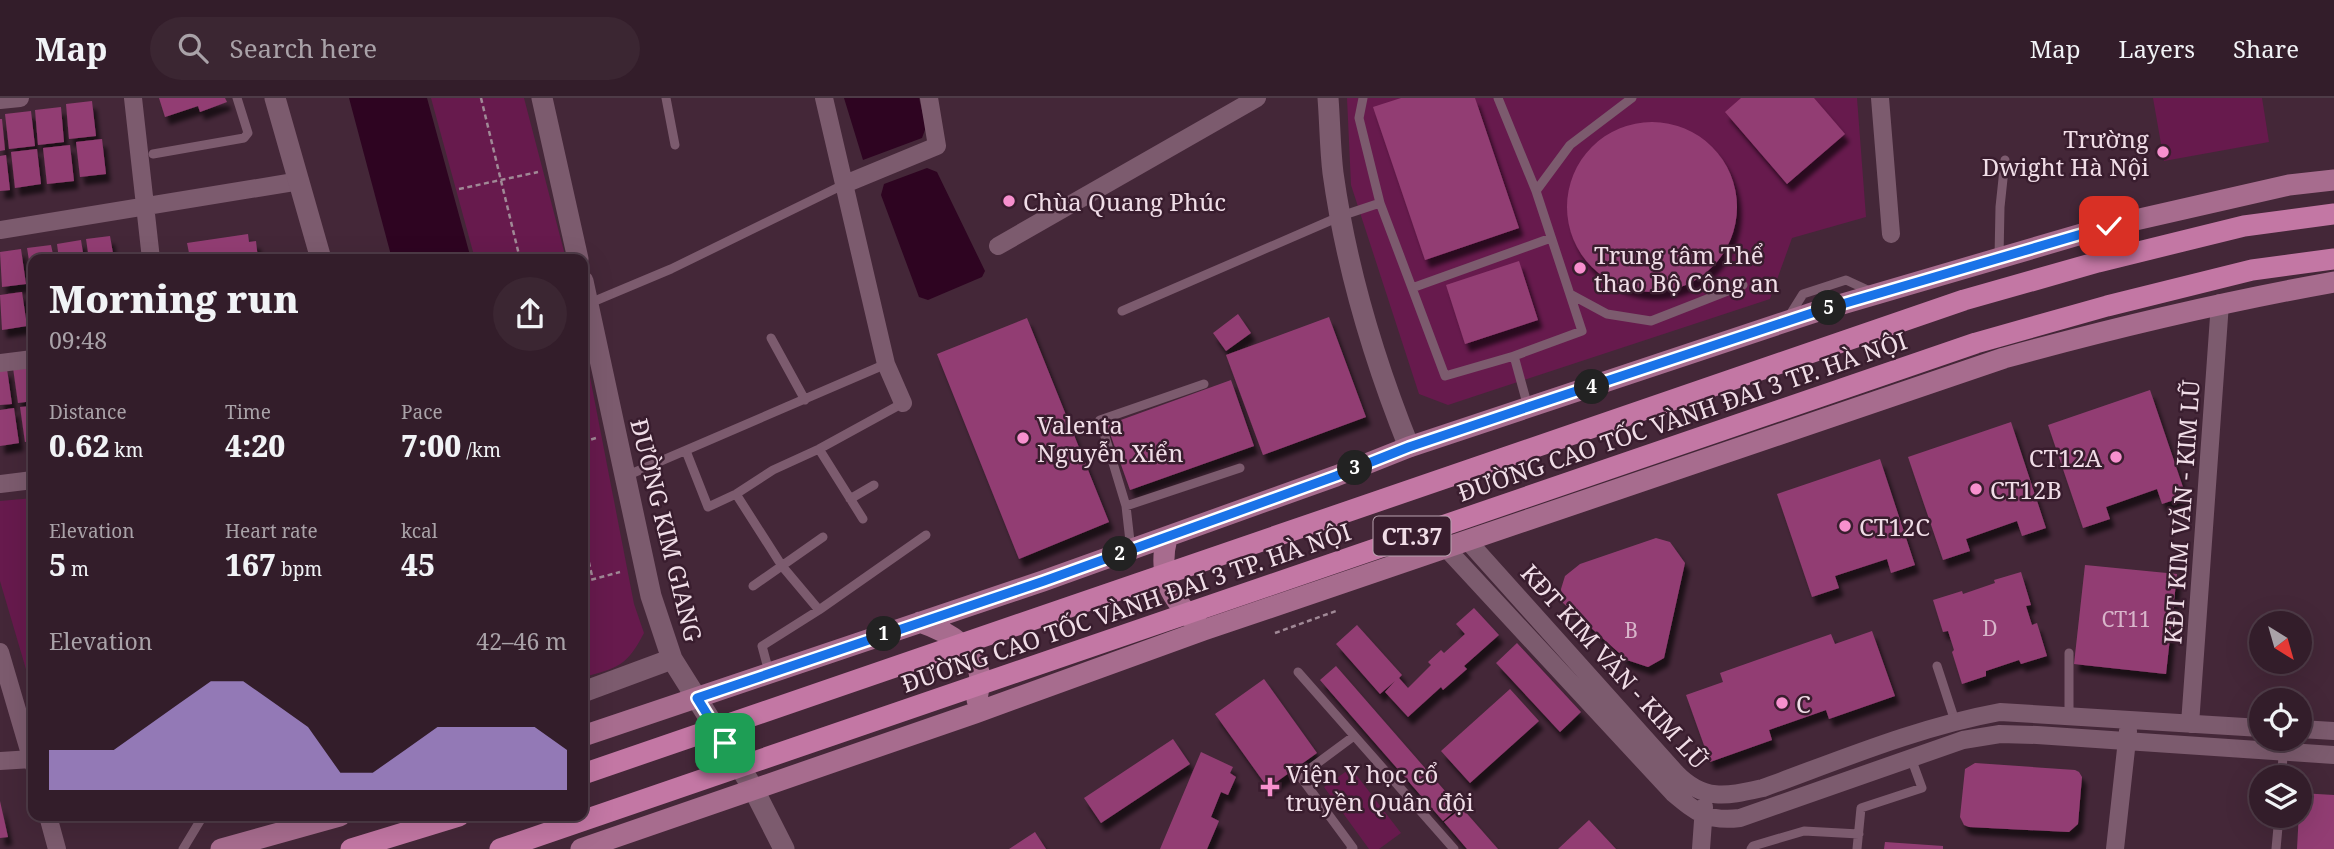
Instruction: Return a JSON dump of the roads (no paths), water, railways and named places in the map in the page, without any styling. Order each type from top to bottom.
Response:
[{"type":"highway","name":"ĐƯỜNG CAO TỐC VÀNH ĐAI 3 TP. HÀ NỘI","points":[[588,772],[1964,300],[2098,262],[2244,226],[2334,214]]},
{"type":"highway","name":"ĐƯỜNG CAO TỐC VÀNH ĐAI 3 TP. HÀ NỘI","points":[[588,819],[1976,343],[2107,306],[2252,270],[2334,259]]},
{"type":"highway","points":[[351,849],[443,821]]},
{"type":"highway","name":"ĐƯỜNG CAO TỐC VÀNH ĐAI 3 TP. HÀ NỘI","points":[[500,849],[582,821]]},
{"type":"main road","points":[[275,98],[320,254]]},
{"type":"main road","points":[[542,98],[577,254]]},
{"type":"main road","points":[[1328,98],[1333,171],[1341,216],[1367,323],[1394,410],[1409,447]]},
{"type":"main road","points":[[588,734],[1167,538],[1409,447],[1785,322],[2109,226],[2289,185],[2334,180]]},
{"type":"main road","points":[[581,849],[975,713],[1204,630],[2004,358],[2220,303],[2334,282]]},
{"type":"main road","name":"ĐƯỜNG KIM GIANG","points":[[588,304],[651,596],[672,659],[753,788],[784,849]]},
{"type":"main road","points":[[1167,538],[1162,558],[1167,583],[1184,611],[1204,630]]},
{"type":"main road","points":[[920,622],[943,630],[962,645],[974,661],[979,672],[975,713]]},
{"type":"main road","points":[[588,690],[672,659]]},
{"type":"main road","points":[[221,849],[322,821]]},
{"type":"street","points":[[0,100],[20,98]]},
{"type":"street","points":[[133,98],[150,254]]},
{"type":"street","points":[[824,98],[886,365],[903,403]]},
{"type":"street","points":[[845,184],[937,146],[929,98]]},
{"type":"street","points":[[998,246],[1257,98]]},
{"type":"street","points":[[1880,98],[1891,234]]},
{"type":"street","points":[[0,230],[300,181]]},
{"type":"street","name":"KĐT KIM VĂN - KIM LŨ","points":[[2190,724],[2220,303]]},
{"type":"street","points":[[0,363],[28,360]]},
{"type":"street","points":[[0,484],[28,481]]},
{"type":"street","name":"KĐT KIM VĂN - KIM LŨ","points":[[1467,540],[1682,780],[1688,786],[1704,793],[1735,794],[1763,788],[1955,721],[2000,712],[2249,727]]},
{"type":"street","name":"KĐT KIM VĂN - KIM LŨ","points":[[1445,547],[1673,793],[1703,816]]},
{"type":"street","points":[[0,652],[28,745]]},
{"type":"street","points":[[1605,720],[1618,706]]},
{"type":"street","points":[[2037,735],[2038,715]]},
{"type":"street","points":[[2115,849],[2128,719]]},
{"type":"street","points":[[1928,730],[1933,750]]},
{"type":"street","points":[[2312,730],[2334,731]]},
{"type":"street","points":[[1703,816],[1722,820],[1740,818],[1963,740],[2000,734],[2334,755]]},
{"type":"street","points":[[0,761],[28,762]]},
{"type":"street","points":[[1701,849],[1704,793]]},
{"type":"street","points":[[49,821],[57,849]]},
{"type":"lane","points":[[153,154],[244,138],[248,133],[237,98]]},
{"type":"lane","points":[[666,98],[675,145]]},
{"type":"lane","points":[[1363,98],[1359,118],[1380,203],[1445,376],[1514,356],[1582,331],[1536,191],[1498,98]]},
{"type":"lane","points":[[1536,191],[1570,145],[1632,98]]},
{"type":"lane","points":[[1999,258],[2000,207],[2005,160]]},
{"type":"lane","points":[[588,304],[671,269],[845,184]]},
{"type":"lane","points":[[1122,310],[1341,216],[1380,203]]},
{"type":"lane","points":[[1412,288],[1551,238]]},
{"type":"lane","points":[[1570,294],[1606,314],[1651,321],[1743,285]]},
{"type":"lane","points":[[771,338],[804,400]]},
{"type":"lane","points":[[1514,356],[1528,407]]},
{"type":"lane","points":[[625,477],[886,365]]},
{"type":"lane","points":[[1131,550],[1126,506],[1100,421],[1204,384]]},
{"type":"lane","points":[[686,451],[708,507],[903,403]]},
{"type":"lane","points":[[819,449],[863,519]]},
{"type":"lane","points":[[1126,506],[1240,468]]},
{"type":"lane","points":[[850,499],[874,485]]},
{"type":"lane","points":[[736,494],[782,566],[820,610]]},
{"type":"lane","points":[[769,672],[762,646],[820,610],[926,535]]},
{"type":"lane","points":[[753,586],[823,537]]},
{"type":"lane","points":[[2069,653],[2069,716]]},
{"type":"lane","points":[[1937,666],[1955,721]]},
{"type":"lane","points":[[1298,672],[1454,849]]},
{"type":"lane","points":[[1353,848],[1300,776],[1354,736]]},
{"type":"lane","points":[[2282,765],[2283,752]]},
{"type":"lane","points":[[1857,849],[1861,808],[1922,788],[1911,758]]},
{"type":"lane","points":[[183,849],[200,821]]},
{"type":"lane","points":[[2276,849],[2278,828]]},
{"type":"lane","points":[[1751,849],[1804,831],[1859,834]]},
{"type":"place","name":"Trường Dwight Hà Nội","points":[[2163,152]]},
{"type":"place","name":"Chùa Quang Phúc","points":[[1009,201]]},
{"type":"place","name":"Trung tâm Thể thao Bộ Công an","points":[[1580,268]]},
{"type":"place","name":"Valenta Nguyễn Xiển","points":[[1023,438]]},
{"type":"place","name":"CT12A","points":[[2116,457]]},
{"type":"place","name":"CT12B","points":[[1976,489]]},
{"type":"place","name":"CT12C","points":[[1845,526]]},
{"type":"place","name":"C","points":[[1782,703]]},
{"type":"place","name":"Viện Y học cổ truyền Quân đội","points":[[1270,787]]}]
